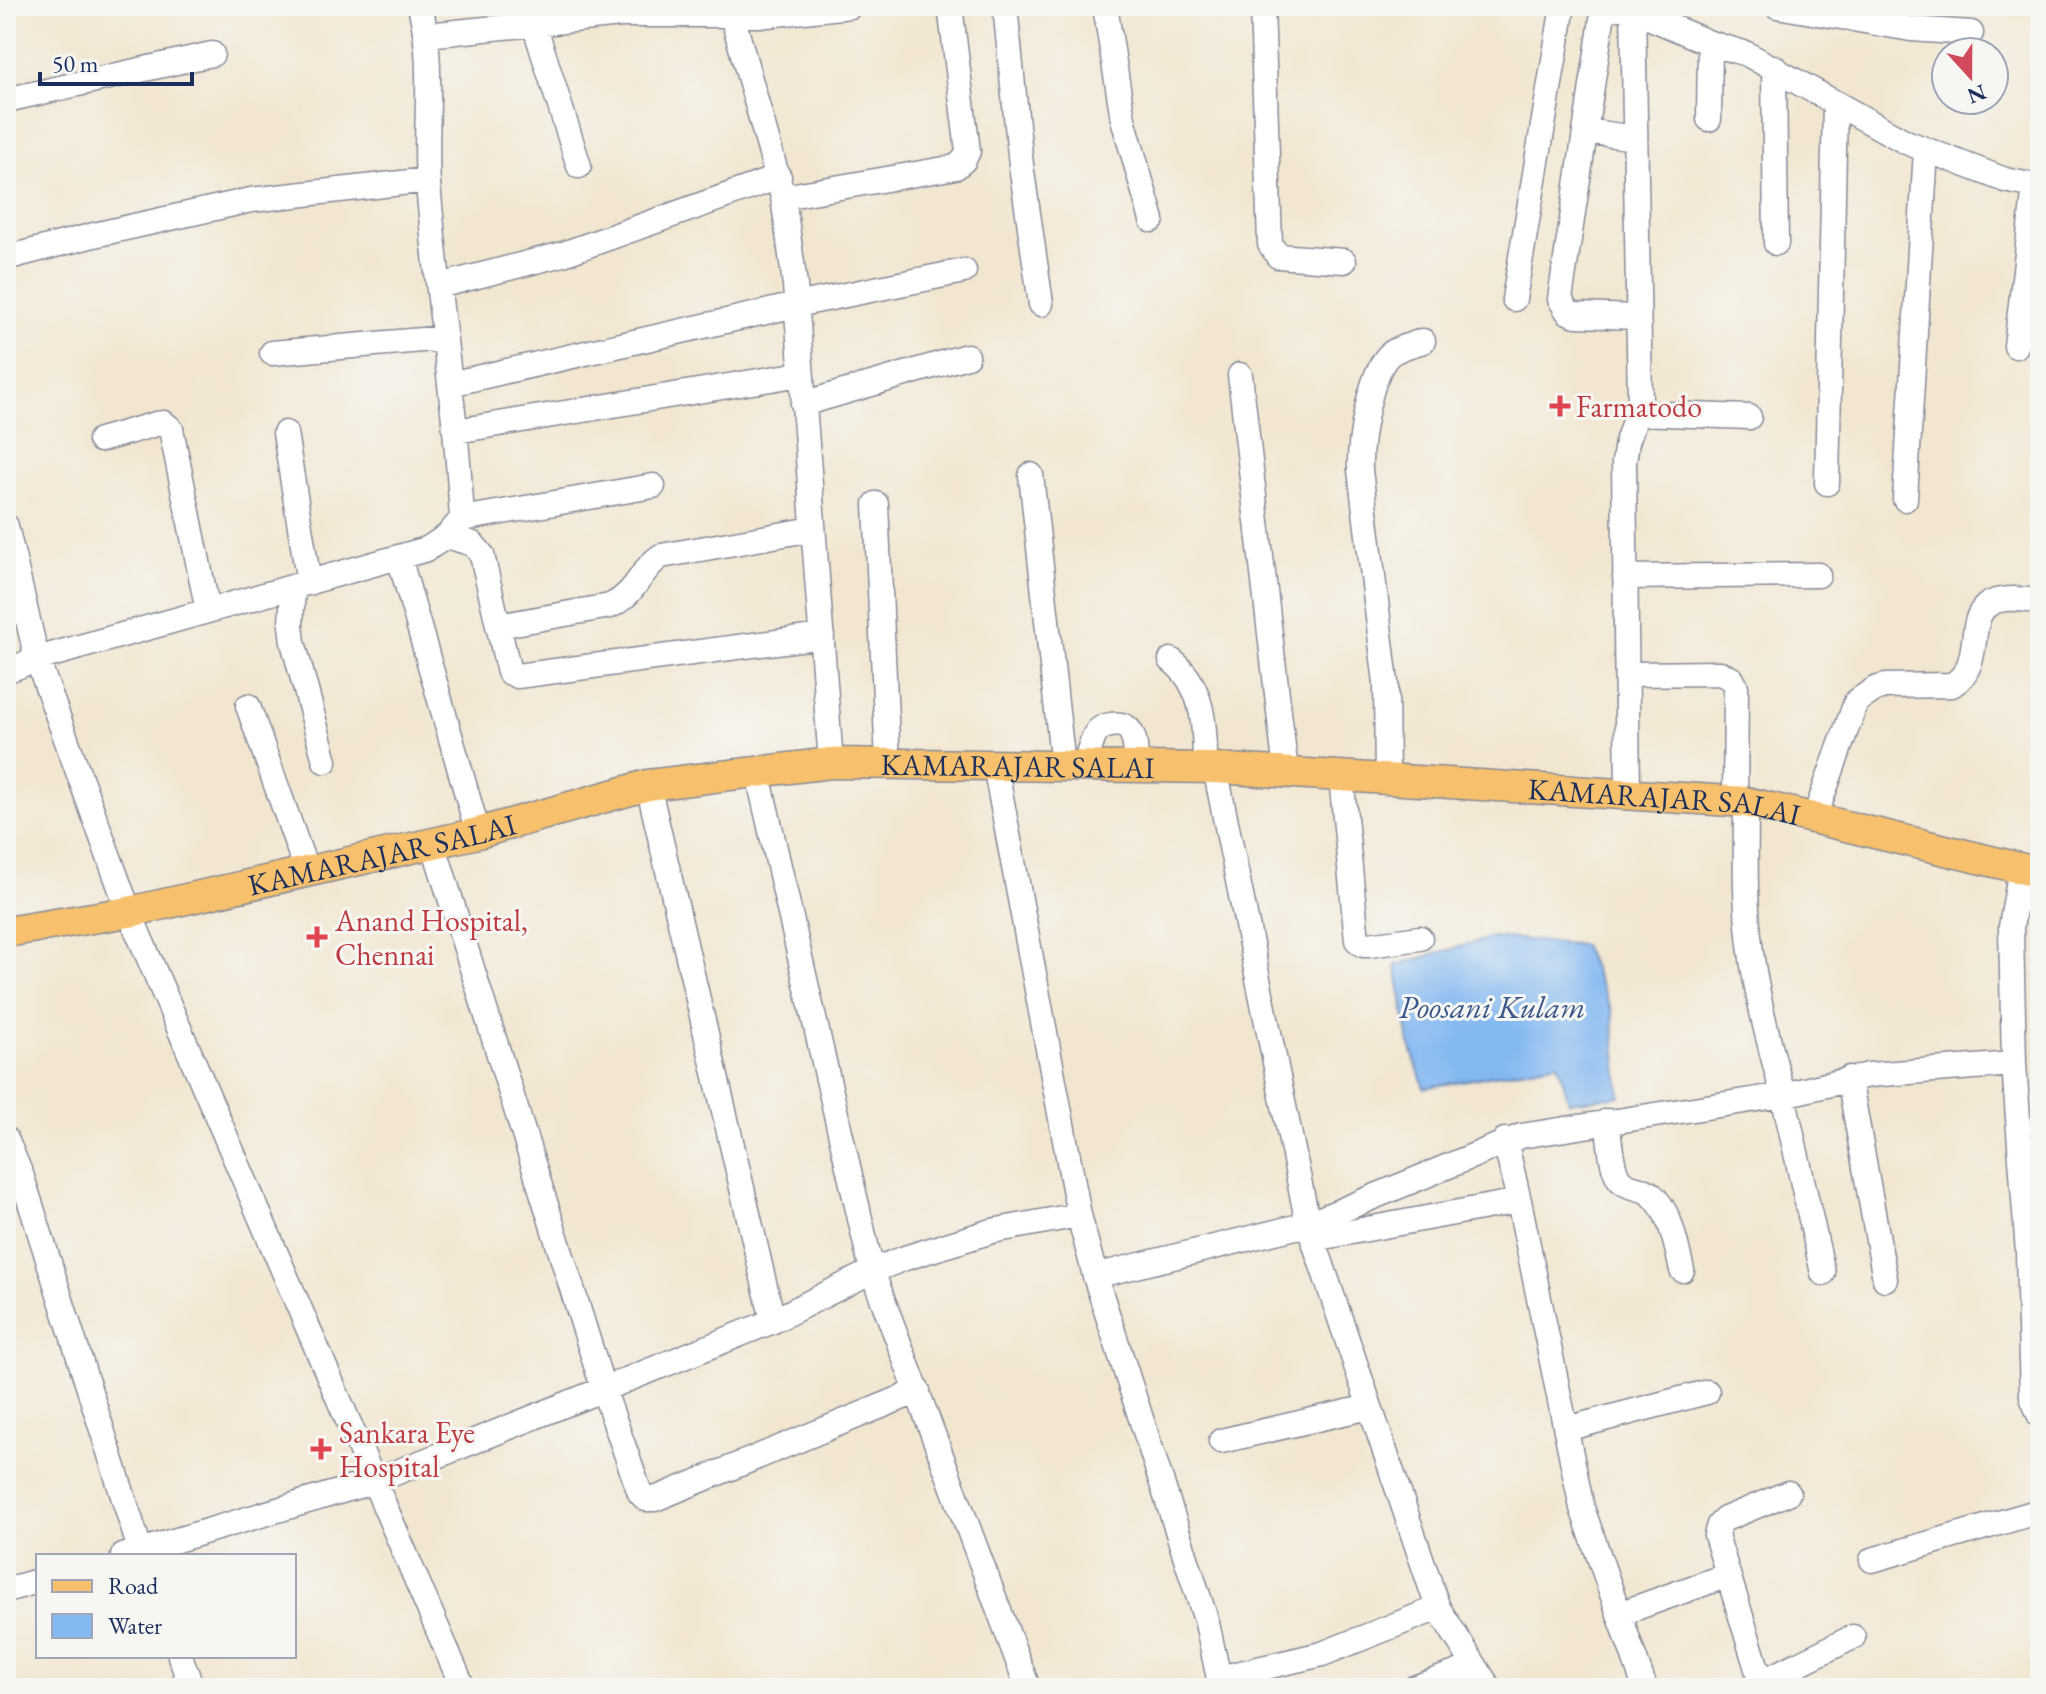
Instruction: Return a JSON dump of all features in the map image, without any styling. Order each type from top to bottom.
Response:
[{"type":"main road","name":"KAMARAJAR SALAI","points":[[6,932],[129,912],[478,833],[648,785],[831,763],[1210,768],[1741,802],[2031,870]]},
{"type":"street","points":[[420,6],[427,35],[428,180],[456,431],[454,528]]},
{"type":"street","points":[[427,35],[621,15],[680,11],[732,15],[850,6]]},
{"type":"street","points":[[439,286],[563,254],[781,187],[956,167],[968,151],[950,6]]},
{"type":"street","points":[[1005,6],[1016,124],[1041,304]]},
{"type":"street","points":[[1105,6],[1121,110],[1152,220]]},
{"type":"street","points":[[1262,6],[1270,244],[1273,251],[1284,258],[1344,261]]},
{"type":"street","points":[[1514,299],[1563,6]]},
{"type":"street","points":[[1638,317],[1576,315],[1568,312],[1560,299],[1606,6],[1633,8],[1710,43],[1747,54],[1906,142],[2005,180],[2038,187],[2016,346]]},
{"type":"street","points":[[1777,6],[1911,29],[1971,33]]},
{"type":"street","points":[[1628,794],[1625,451],[1638,413],[1633,8]]},
{"type":"street","points":[[732,15],[781,187],[796,305],[831,763]]},
{"type":"street","points":[[534,24],[579,166]]},
{"type":"street","points":[[1709,119],[1710,43]]},
{"type":"street","points":[[6,100],[212,54]]},
{"type":"street","points":[[1774,67],[1776,243]]},
{"type":"street","points":[[1827,483],[1835,103]]},
{"type":"street","points":[[1586,131],[1635,138]]},
{"type":"street","points":[[1905,499],[1926,150]]},
{"type":"street","points":[[6,258],[251,200],[428,180]]},
{"type":"street","points":[[450,384],[796,305],[964,271]]},
{"type":"street","points":[[272,353],[445,338]]},
{"type":"street","points":[[1387,779],[1386,683],[1360,470],[1361,435],[1374,385],[1388,357],[1423,341]]},
{"type":"street","points":[[803,404],[967,356]]},
{"type":"street","points":[[456,431],[801,374]]},
{"type":"street","points":[[1240,375],[1286,772]]},
{"type":"street","points":[[1638,413],[1749,417]]},
{"type":"street","points":[[100,440],[156,424],[164,423],[171,429],[208,611]]},
{"type":"street","points":[[285,433],[301,585],[291,625],[293,642],[325,761]]},
{"type":"street","points":[[1031,475],[1074,766]]},
{"type":"street","points":[[6,671],[37,659],[427,549],[454,528],[653,486]]},
{"type":"street","points":[[876,504],[888,763]]},
{"type":"street","points":[[454,528],[482,555],[509,672],[517,676],[822,636]]},
{"type":"street","points":[[498,626],[610,606],[635,589],[653,561],[661,556],[813,529]]},
{"type":"street","points":[[7,533],[37,659],[129,912],[463,1688]]},
{"type":"street","points":[[399,557],[478,833]]},
{"type":"street","points":[[1625,577],[1818,575]]},
{"type":"street","points":[[1814,819],[1856,702],[1885,686],[1952,685],[1966,672],[1982,611],[1990,603],[2016,597],[2040,602]]},
{"type":"street","points":[[1171,660],[1183,669],[1202,710],[1210,768],[1310,1232],[1438,1608],[1489,1688]]},
{"type":"street","points":[[1627,674],[1720,673],[1732,679],[1736,687],[1750,946],[1823,1273]]},
{"type":"street","points":[[248,706],[307,872]]},
{"type":"street","points":[[1074,766],[1096,732],[1105,726],[1118,724],[1127,726],[1134,736],[1136,767]]},
{"type":"street","points":[[995,765],[1079,1215],[1095,1276],[1207,1623],[1220,1683],[1322,1654],[1438,1608]]},
{"type":"street","points":[[757,770],[872,1271],[1028,1688]]},
{"type":"street","points":[[1341,776],[1357,940],[1369,945],[1420,938]]},
{"type":"street","points":[[648,785],[773,1321]]},
{"type":"street","points":[[433,843],[604,1391],[640,1493],[646,1499],[655,1499],[918,1391]]},
{"type":"street","points":[[2031,870],[2011,927],[2014,1064],[2028,1253],[2032,1397],[2040,1416]]},
{"type":"street","points":[[1310,1232],[1402,1185],[1505,1140],[1537,1132],[1783,1095],[1849,1078],[2014,1064]]},
{"type":"street","points":[[1849,1078],[1885,1279]]},
{"type":"street","points":[[1607,1121],[1617,1175],[1624,1185],[1649,1192],[1659,1203],[1673,1233],[1682,1270]]},
{"type":"street","points":[[6,1139],[22,1177],[135,1554],[375,1481],[773,1321],[872,1271],[905,1258],[992,1231],[1079,1215]]},
{"type":"street","points":[[1505,1140],[1582,1508],[1645,1688]]},
{"type":"street","points":[[1402,1185],[1414,1221]]},
{"type":"street","points":[[1095,1276],[1310,1232],[1414,1221],[1519,1201]]},
{"type":"street","points":[[1566,1429],[1707,1392]]},
{"type":"street","points":[[1221,1441],[1369,1407]]},
{"type":"street","points":[[1788,1493],[1725,1519],[1716,1535],[1755,1685],[1853,1637]]},
{"type":"street","points":[[1872,1560],[2040,1511]]},
{"type":"street","points":[[1619,1614],[1728,1575]]},
{"type":"street","points":[[6,1590],[36,1582]]},
{"type":"street","points":[[181,1658],[192,1688]]},
{"type":"street","points":[[1414,1688],[1475,1666]]},
{"type":"water","name":"Poosani Kulam","points":[[1493,937],[1583,945],[1612,1011],[1620,1096],[1569,1102],[1558,1063],[1424,1088],[1409,1042],[1396,965]]},
{"type":"place","name":"Farmatodo","points":[[1560,406]]},
{"type":"place","name":"Anand Hospital, Chennai","points":[[317,937]]},
{"type":"place","name":"Sankara Eye Hospital","points":[[321,1449]]}]
